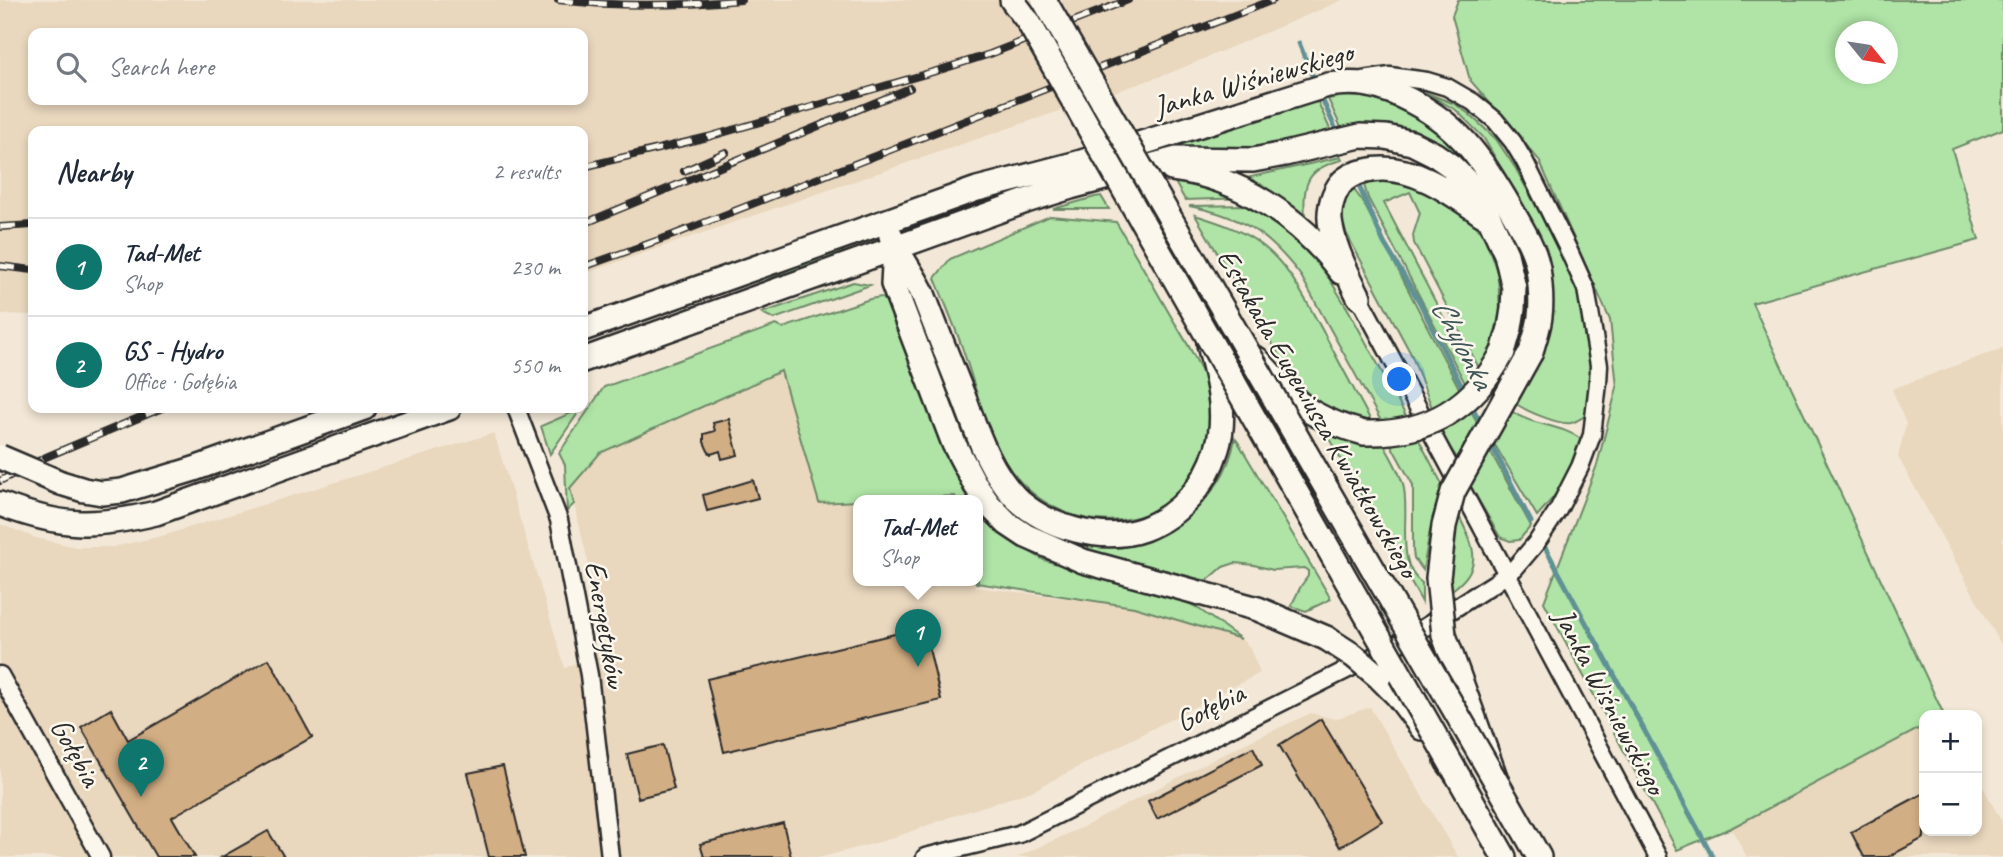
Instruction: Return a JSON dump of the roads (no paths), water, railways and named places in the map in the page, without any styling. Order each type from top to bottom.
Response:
[{"type":"highway","name":"Estakada Eugeniusza Kwiatkowskiego","points":[[1014,0],[1204,328],[1504,857]]},
{"type":"highway","name":"Estakada Eugeniusza Kwiatkowskiego","points":[[1044,0],[1539,857]]},
{"type":"highway","points":[[1339,83],[1390,91],[1423,106],[1443,120],[1488,171],[1529,242],[1538,265],[1540,316],[1531,352],[1453,492],[1444,526],[1438,578],[1444,635],[1498,785]]},
{"type":"highway","name":"Janka Wiśniewskiego","points":[[588,327],[977,189],[1078,163],[1339,83]]},
{"type":"highway","points":[[588,358],[1037,198],[1141,168],[1176,159],[1253,160],[1360,136],[1386,137],[1412,144],[1451,166],[1482,202],[1506,254],[1514,288],[1510,328],[1503,352],[1474,394],[1450,412],[1412,430],[1385,434],[1364,433],[1328,421],[1293,397],[1241,342]]},
{"type":"highway","points":[[1141,168],[1166,168],[1196,173],[1259,198],[1301,229],[1330,258],[1359,297]]},
{"type":"highway","points":[[1359,297],[1341,259],[1330,226],[1330,206],[1335,191],[1343,180],[1371,169],[1391,169],[1424,179],[1490,219]]},
{"type":"highway","points":[[885,220],[895,248],[914,275],[923,294],[991,463],[1015,496],[1056,525],[1081,532],[1115,534],[1142,530],[1163,520],[1188,501],[1205,480],[1218,448],[1222,420],[1219,386],[1204,328]]},
{"type":"highway","points":[[895,248],[893,284],[954,444],[982,495]]},
{"type":"highway","points":[[0,457],[84,490],[102,493],[122,491],[194,469],[350,413]]},
{"type":"highway","points":[[8,508],[46,520],[73,524],[106,523],[149,515],[435,413]]},
{"type":"highway","points":[[983,497],[1008,524],[1026,536],[1083,561],[1258,609],[1326,638],[1366,666],[1397,695],[1458,776]]},
{"type":"street","name":"Janka Wiśniewskiego","points":[[1339,83],[1390,76],[1427,81],[1447,87],[1495,120],[1525,162],[1586,289],[1599,365],[1591,435],[1580,467],[1558,510],[1524,558],[1506,574]]},
{"type":"street","name":"Janka Wiśniewskiego","points":[[1359,297],[1658,857]]},
{"type":"street","name":"Energetyków","points":[[518,413],[559,520],[589,675],[610,857]]},
{"type":"street","name":"Gołębia","points":[[925,857],[1019,834],[1398,644],[1506,574]]},
{"type":"street","name":"Gołębia","points":[[0,675],[101,857]]},
{"type":"waterway","name":"Chylonka","points":[[1299,43],[1312,75]]},
{"type":"waterway","name":"Chylonka","points":[[1323,101],[1337,132]]},
{"type":"waterway","name":"Chylonka","points":[[1358,184],[1384,243],[1419,301],[1465,393]]},
{"type":"waterway","name":"Chylonka","points":[[1471,405],[1483,427]]},
{"type":"waterway","name":"Chylonka","points":[[1490,442],[1531,522]]},
{"type":"waterway","name":"Chylonka","points":[[1546,549],[1713,857]]},
{"type":"railway","points":[[558,0],[650,5],[741,0]]},
{"type":"railway","points":[[588,166],[708,137],[943,69],[990,54],[1128,0]]},
{"type":"railway","points":[[588,265],[673,235],[1273,0]]},
{"type":"railway","points":[[588,222],[910,88]]},
{"type":"railway","points":[[684,171],[726,152]]},
{"type":"railway","points":[[0,227],[28,225]]},
{"type":"railway","points":[[0,266],[28,269]]},
{"type":"railway","points":[[0,481],[46,457],[150,413]]},
{"type":"place","name":"Tad-Met","points":[[918,667]]},
{"type":"place","name":"GS - Hydro","points":[[141,797]]}]
